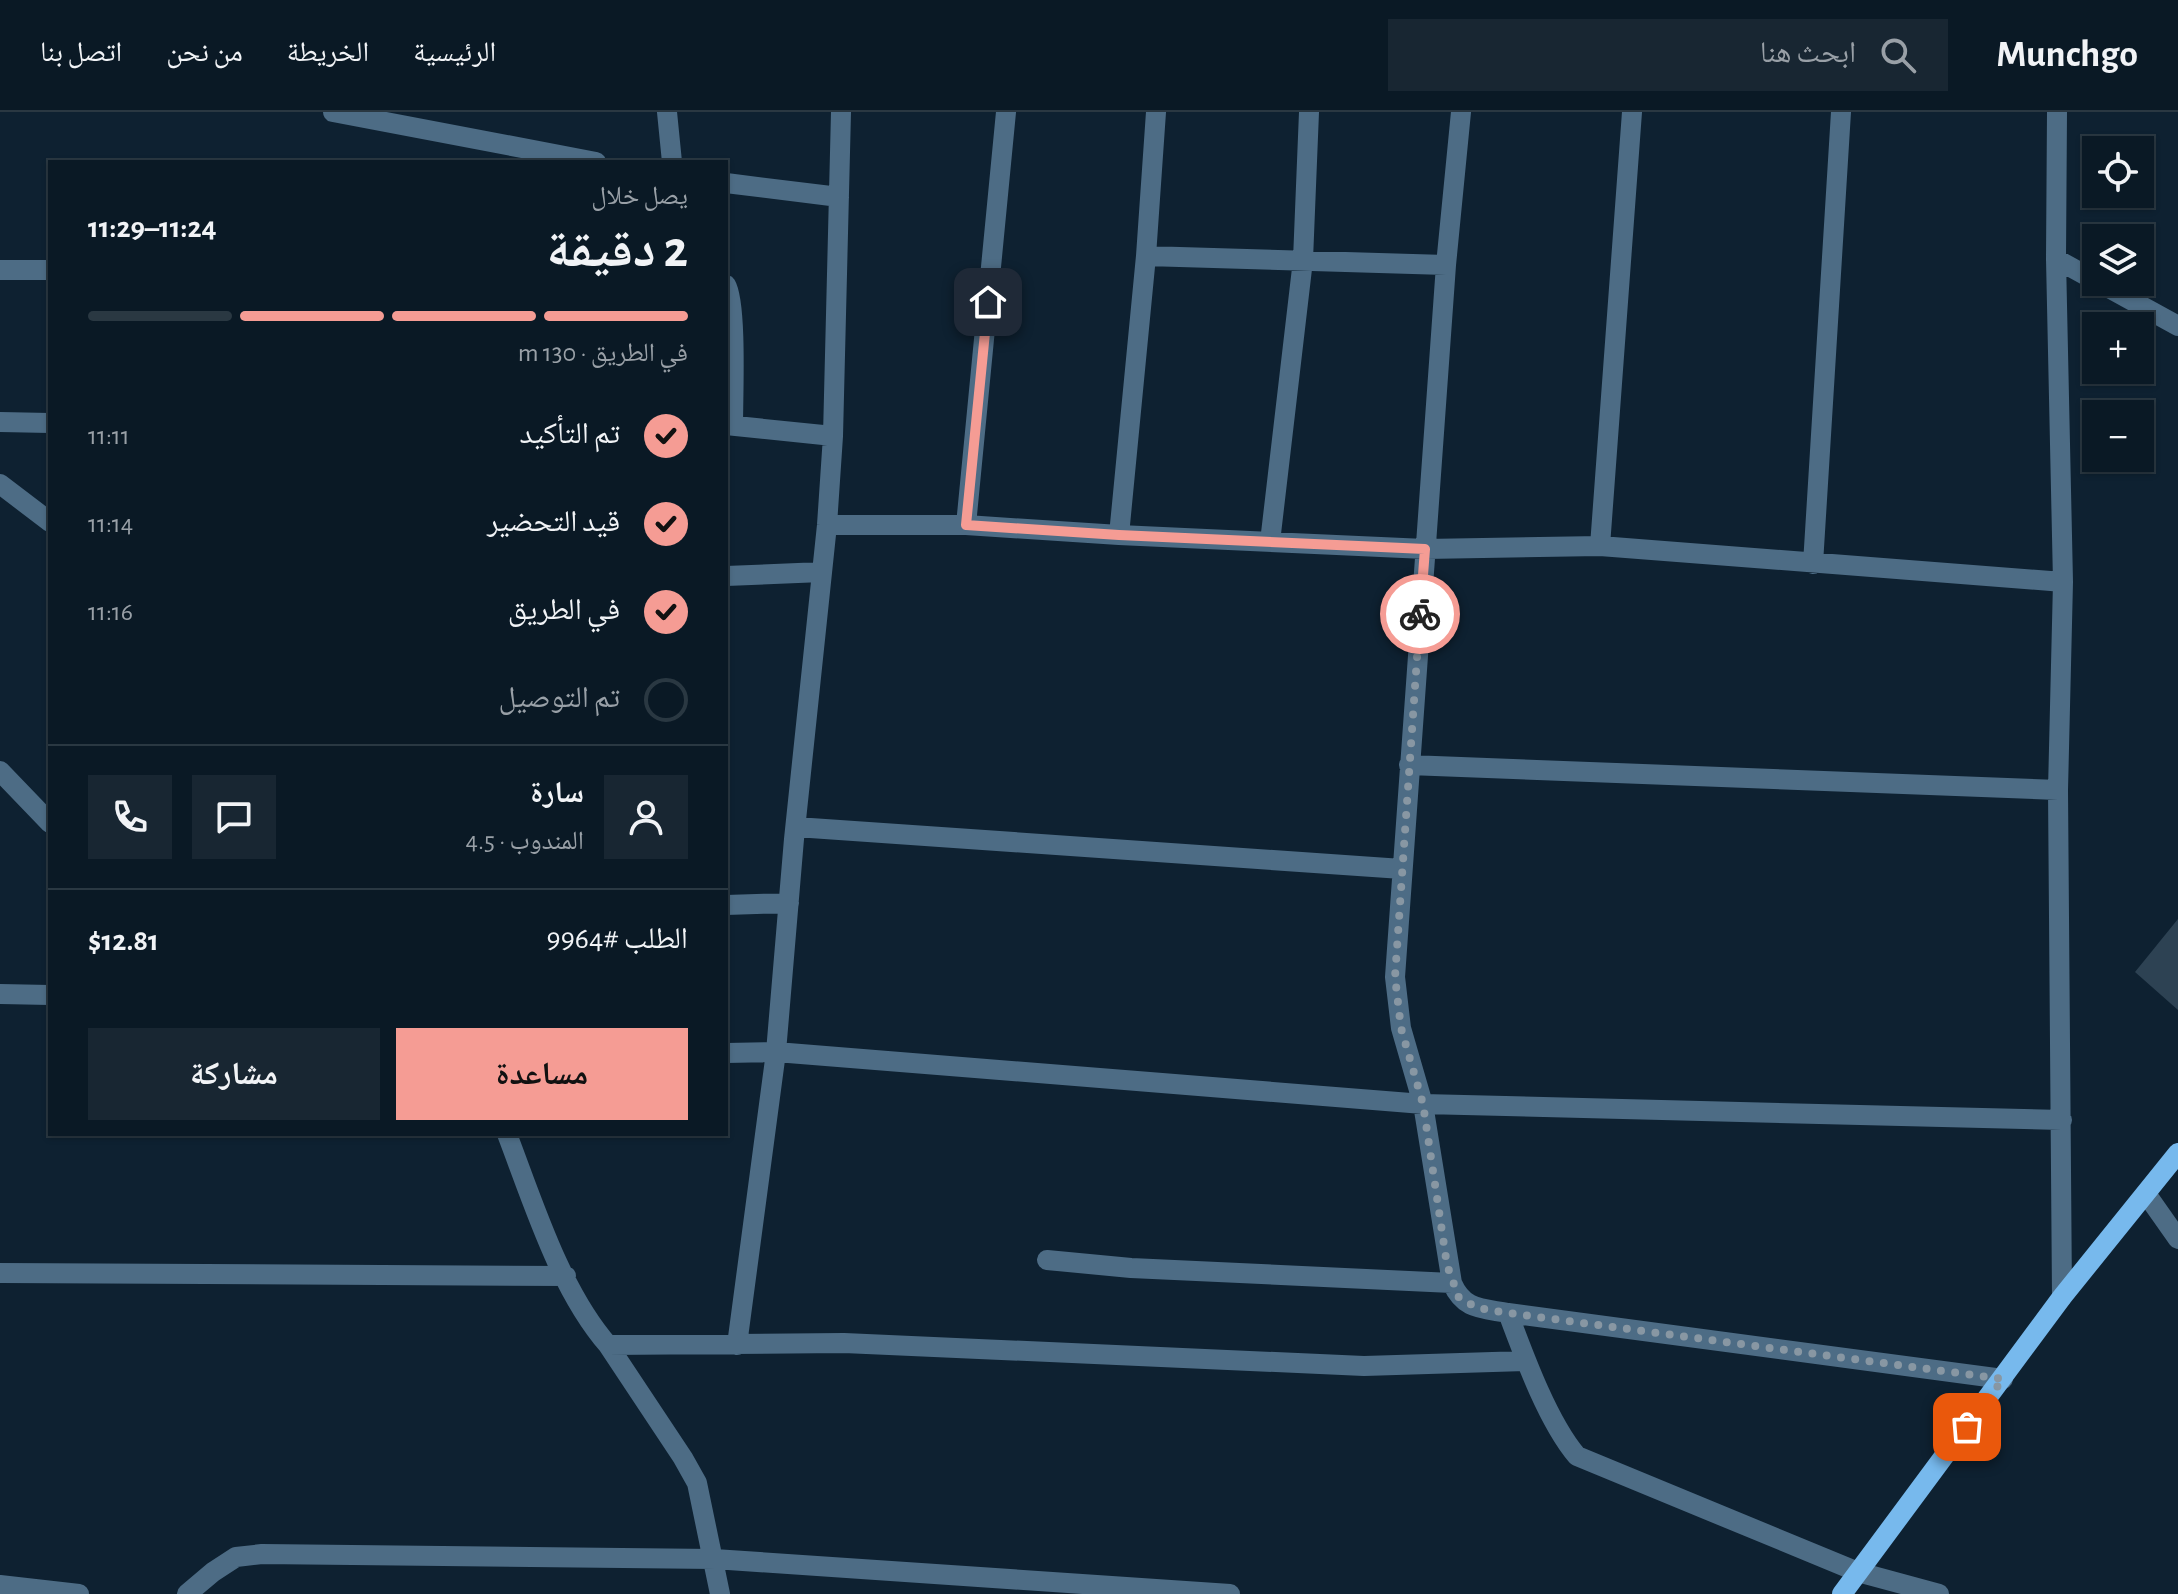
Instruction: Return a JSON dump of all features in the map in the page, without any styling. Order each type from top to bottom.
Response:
[{"type":"main road","points":[[1842,1594],[2062,1297],[2178,1153]]},
{"type":"street","points":[[333,112],[585,160]]},
{"type":"street","points":[[667,112],[672,160]]},
{"type":"street","points":[[737,1345],[776,1052],[827,525],[833,436],[841,112]]},
{"type":"street","points":[[966,525],[1006,112]]},
{"type":"street","points":[[1119,535],[1146,256],[1156,112]]},
{"type":"street","points":[[1270,542],[1303,260],[1309,112]]},
{"type":"street","points":[[1461,112],[1446,265],[1395,977],[1401,1028],[1423,1104],[1452,1283],[1459,1298],[1468,1304],[1508,1313],[2003,1379]]},
{"type":"street","points":[[1600,546],[1632,112]]},
{"type":"street","points":[[1813,564],[1841,112]]},
{"type":"street","points":[[2057,112],[2056,259],[2063,582],[2058,790],[2062,1297]]},
{"type":"street","points":[[728,183],[839,197]]},
{"type":"street","points":[[1146,256],[1446,265]]},
{"type":"street","points":[[2056,259],[2082,274]]},
{"type":"street","points":[[0,270],[48,270]]},
{"type":"street","points":[[728,289],[732,314],[730,425],[833,436]]},
{"type":"street","points":[[2123,296],[2178,326]]},
{"type":"street","points":[[0,422],[48,423]]},
{"type":"street","points":[[0,484],[48,520]]},
{"type":"street","points":[[827,525],[966,525],[1425,549],[1600,546],[2063,582]]},
{"type":"street","points":[[728,576],[822,572]]},
{"type":"street","points":[[1409,765],[2058,790]]},
{"type":"street","points":[[0,771],[48,821]]},
{"type":"street","points":[[796,827],[1402,869]]},
{"type":"street","points":[[728,905],[789,903]]},
{"type":"street","points":[[0,994],[48,995]]},
{"type":"street","points":[[728,1053],[776,1052],[1423,1104],[2062,1120]]},
{"type":"street","points":[[508,1136],[538,1215],[593,1328],[608,1345],[697,1483],[720,1594]]},
{"type":"street","points":[[2147,1195],[2178,1239]]},
{"type":"street","points":[[1047,1260],[1131,1268],[1452,1283]]},
{"type":"street","points":[[0,1273],[566,1276]]},
{"type":"street","points":[[1508,1313],[1525,1361],[1567,1444],[1577,1456],[1858,1572],[1939,1594]]},
{"type":"street","points":[[608,1345],[844,1343],[1364,1366],[1525,1361]]},
{"type":"street","points":[[187,1594],[236,1557],[262,1554],[714,1559],[1230,1594]]},
{"type":"street","points":[[0,1585],[79,1594]]},
{"type":"building","points":[[2178,919],[2178,1010],[2135,972]]},
{"type":"way so far","points":[[1420,614],[1395,977],[1401,1028],[1423,1104],[1447,1265],[1459,1298],[1478,1308],[1508,1313],[2003,1379],[1967,1427]]},
{"type":"route","points":[[988,302],[966,525],[1425,549],[1420,614]]}]
